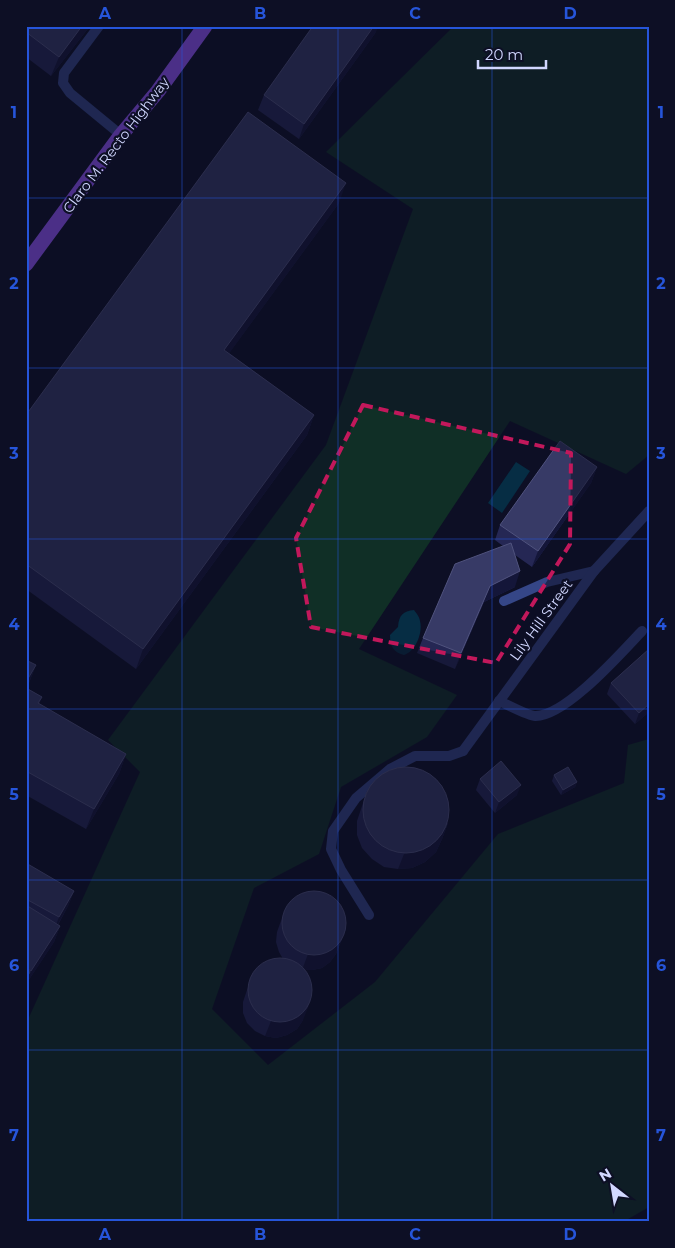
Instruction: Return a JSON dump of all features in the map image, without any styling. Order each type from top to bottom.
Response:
[{"type":"main road","name":"Claro M. Recto Highway","points":[[26,264],[121,135],[158,91],[205,26]]},
{"type":"street","points":[[99,26],[64,73],[63,83],[70,93],[121,135]]},
{"type":"street","name":"Lily Hill Street","points":[[369,915],[341,870],[331,849],[333,831],[356,798],[390,769],[415,756],[449,756],[463,751],[594,571],[649,511]]},
{"type":"street","points":[[504,601],[547,582],[594,571]]},
{"type":"street","points":[[499,701],[534,716],[554,711],[591,684],[642,631]]},
{"type":"highlighted area","points":[[363,405],[571,453],[570,544],[496,663],[311,627],[296,538]]},
{"type":"green space","points":[[454,26],[649,26],[649,455],[626,474],[510,421],[359,649],[457,695],[427,737],[341,787],[319,854],[254,888],[212,1009],[268,1065],[375,982],[498,834],[624,783],[628,745],[649,739],[649,1207],[623,1222],[26,1222],[26,1024],[140,772],[108,740],[326,445],[413,209],[326,152]]},
{"type":"water","points":[[516,462],[530,471],[502,513],[488,503]]},
{"type":"water","points":[[414,610],[421,625],[418,641],[412,650],[404,655],[393,648],[390,635],[398,627],[402,614]]},
{"type":"building","points":[[26,26],[82,26],[59,57],[26,32]]},
{"type":"building","points":[[313,26],[374,26],[304,124],[264,95]]},
{"type":"building","points":[[248,112],[346,183],[224,350],[314,415],[143,649],[26,564],[26,415]]},
{"type":"building","points":[[560,441],[597,467],[538,551],[500,525]]},
{"type":"building","points":[[511,543],[520,571],[490,586],[461,653],[423,638],[455,564]]},
{"type":"building","points":[[649,649],[649,704],[639,713],[611,683]]},
{"type":"building","points":[[26,660],[36,665],[26,682]]},
{"type":"building","points":[[26,688],[42,697],[38,703],[126,754],[94,809],[26,771]]},
{"type":"building","points":[[501,761],[521,785],[499,802],[480,779]]},
{"type":"building","points":[[406,767],[423,770],[437,779],[446,793],[449,810],[446,827],[437,841],[423,850],[406,853],[389,850],[375,841],[366,827],[363,810],[366,793],[375,779],[389,770]]},
{"type":"building","points":[[568,767],[577,782],[563,790],[554,775]]},
{"type":"building","points":[[26,863],[74,891],[59,917],[26,899]]},
{"type":"building","points":[[314,891],[332,896],[337,900],[341,905],[346,923],[341,941],[337,946],[332,950],[314,955],[296,950],[291,946],[287,941],[282,923],[287,905],[291,900],[296,896]]},
{"type":"building","points":[[26,905],[60,926],[31,971],[26,968]]},
{"type":"building","points":[[280,958],[292,961],[303,967],[309,978],[312,990],[309,1002],[303,1013],[292,1019],[280,1022],[268,1019],[257,1013],[251,1002],[248,990],[251,978],[257,967],[268,961]]},
{"type":"building","points":[[26,970],[30,972],[26,979]]}]
